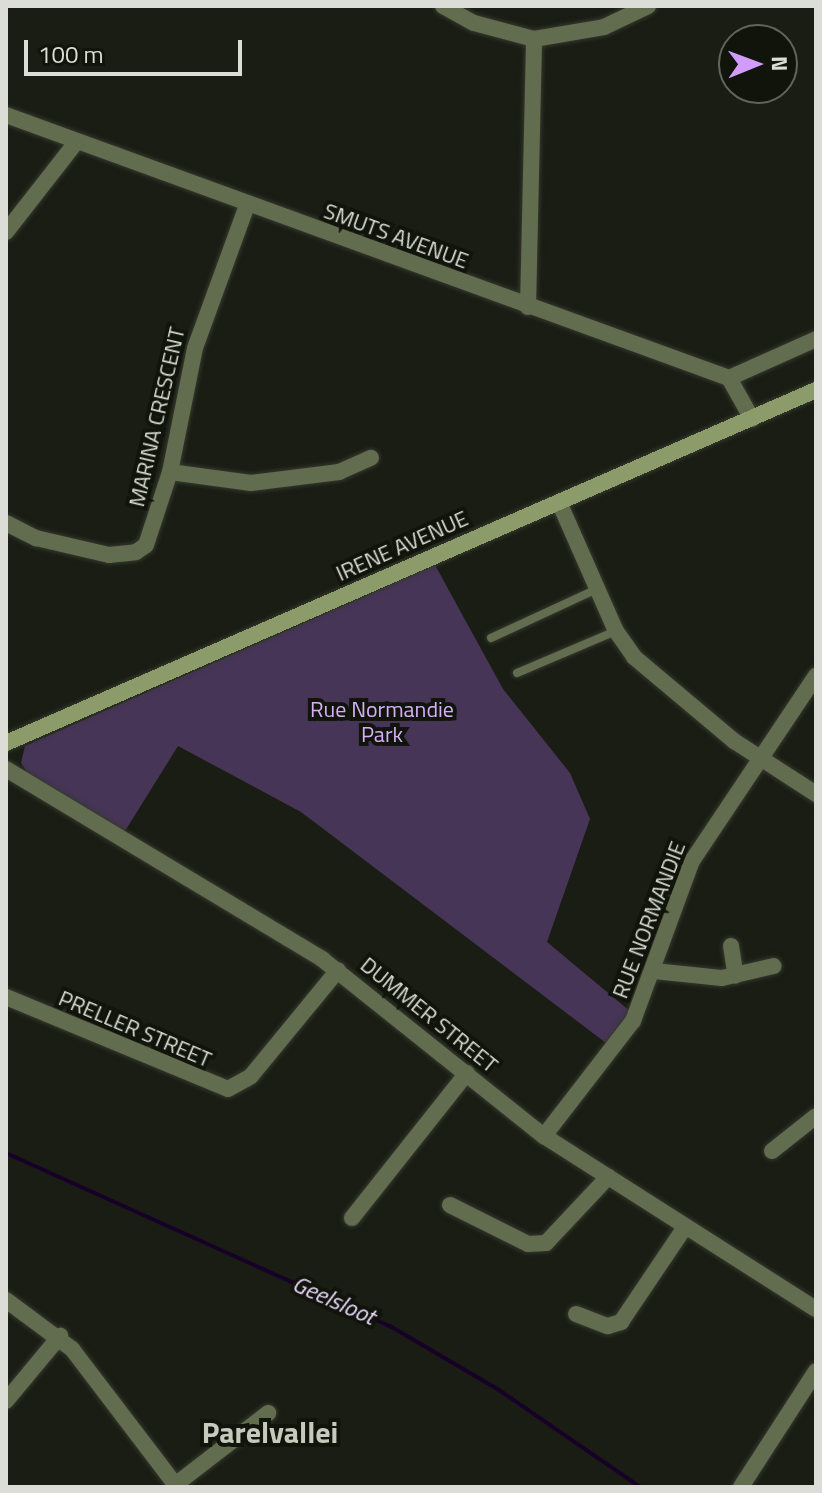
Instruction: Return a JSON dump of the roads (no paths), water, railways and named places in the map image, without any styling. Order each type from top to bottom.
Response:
[{"type":"street","points":[[443,6],[485,27],[534,39],[604,27],[648,6]]},
{"type":"street","points":[[528,307],[534,39]]},
{"type":"street","name":"SMUTS AVENUE","points":[[6,115],[729,378]]},
{"type":"street","points":[[6,232],[77,141]]},
{"type":"street","name":"MARINA CRESCENT","points":[[6,523],[63,545],[109,555],[136,552],[151,537],[170,472],[195,348],[247,205]]},
{"type":"street","points":[[752,419],[729,378],[816,339]]},
{"type":"street","name":"IRENE AVENUE","points":[[6,743],[816,390]]},
{"type":"street","points":[[170,472],[218,481],[264,482],[339,472],[371,458]]},
{"type":"street","points":[[559,502],[616,631],[634,657],[682,700],[816,794]]},
{"type":"street","name":"RUE NORMANDIE","points":[[544,1136],[633,1021],[654,971],[692,861],[816,676]]},
{"type":"street","name":"DUMMER STREET","points":[[6,769],[338,970],[544,1136],[816,1309]]},
{"type":"street","points":[[731,946],[736,976]]},
{"type":"street","points":[[654,971],[708,979],[736,976],[774,966]]},
{"type":"street","name":"PRELLER STREET","points":[[6,997],[228,1089],[251,1076],[338,970]]},
{"type":"street","points":[[352,1218],[467,1073]]},
{"type":"street","points":[[772,1151],[816,1116]]},
{"type":"street","points":[[450,1205],[528,1244],[546,1243],[608,1177]]},
{"type":"street","points":[[576,1314],[608,1326],[621,1322],[685,1227]]},
{"type":"street","points":[[6,1300],[60,1336],[176,1486],[268,1413]]},
{"type":"street","points":[[6,1401],[60,1336]]},
{"type":"street","points":[[741,1487],[816,1371]]},
{"type":"lane","points":[[491,638],[597,589]]},
{"type":"lane","points":[[517,673],[616,631]]},
{"type":"waterway","name":"Geelsloot","points":[[6,1153],[390,1326],[499,1390],[640,1487]]},
{"type":"district","name":"Parelvallei","points":[[270,1432]]},
{"type":"park label","name":"Rue Normandie Park","points":[[382,722]]}]
